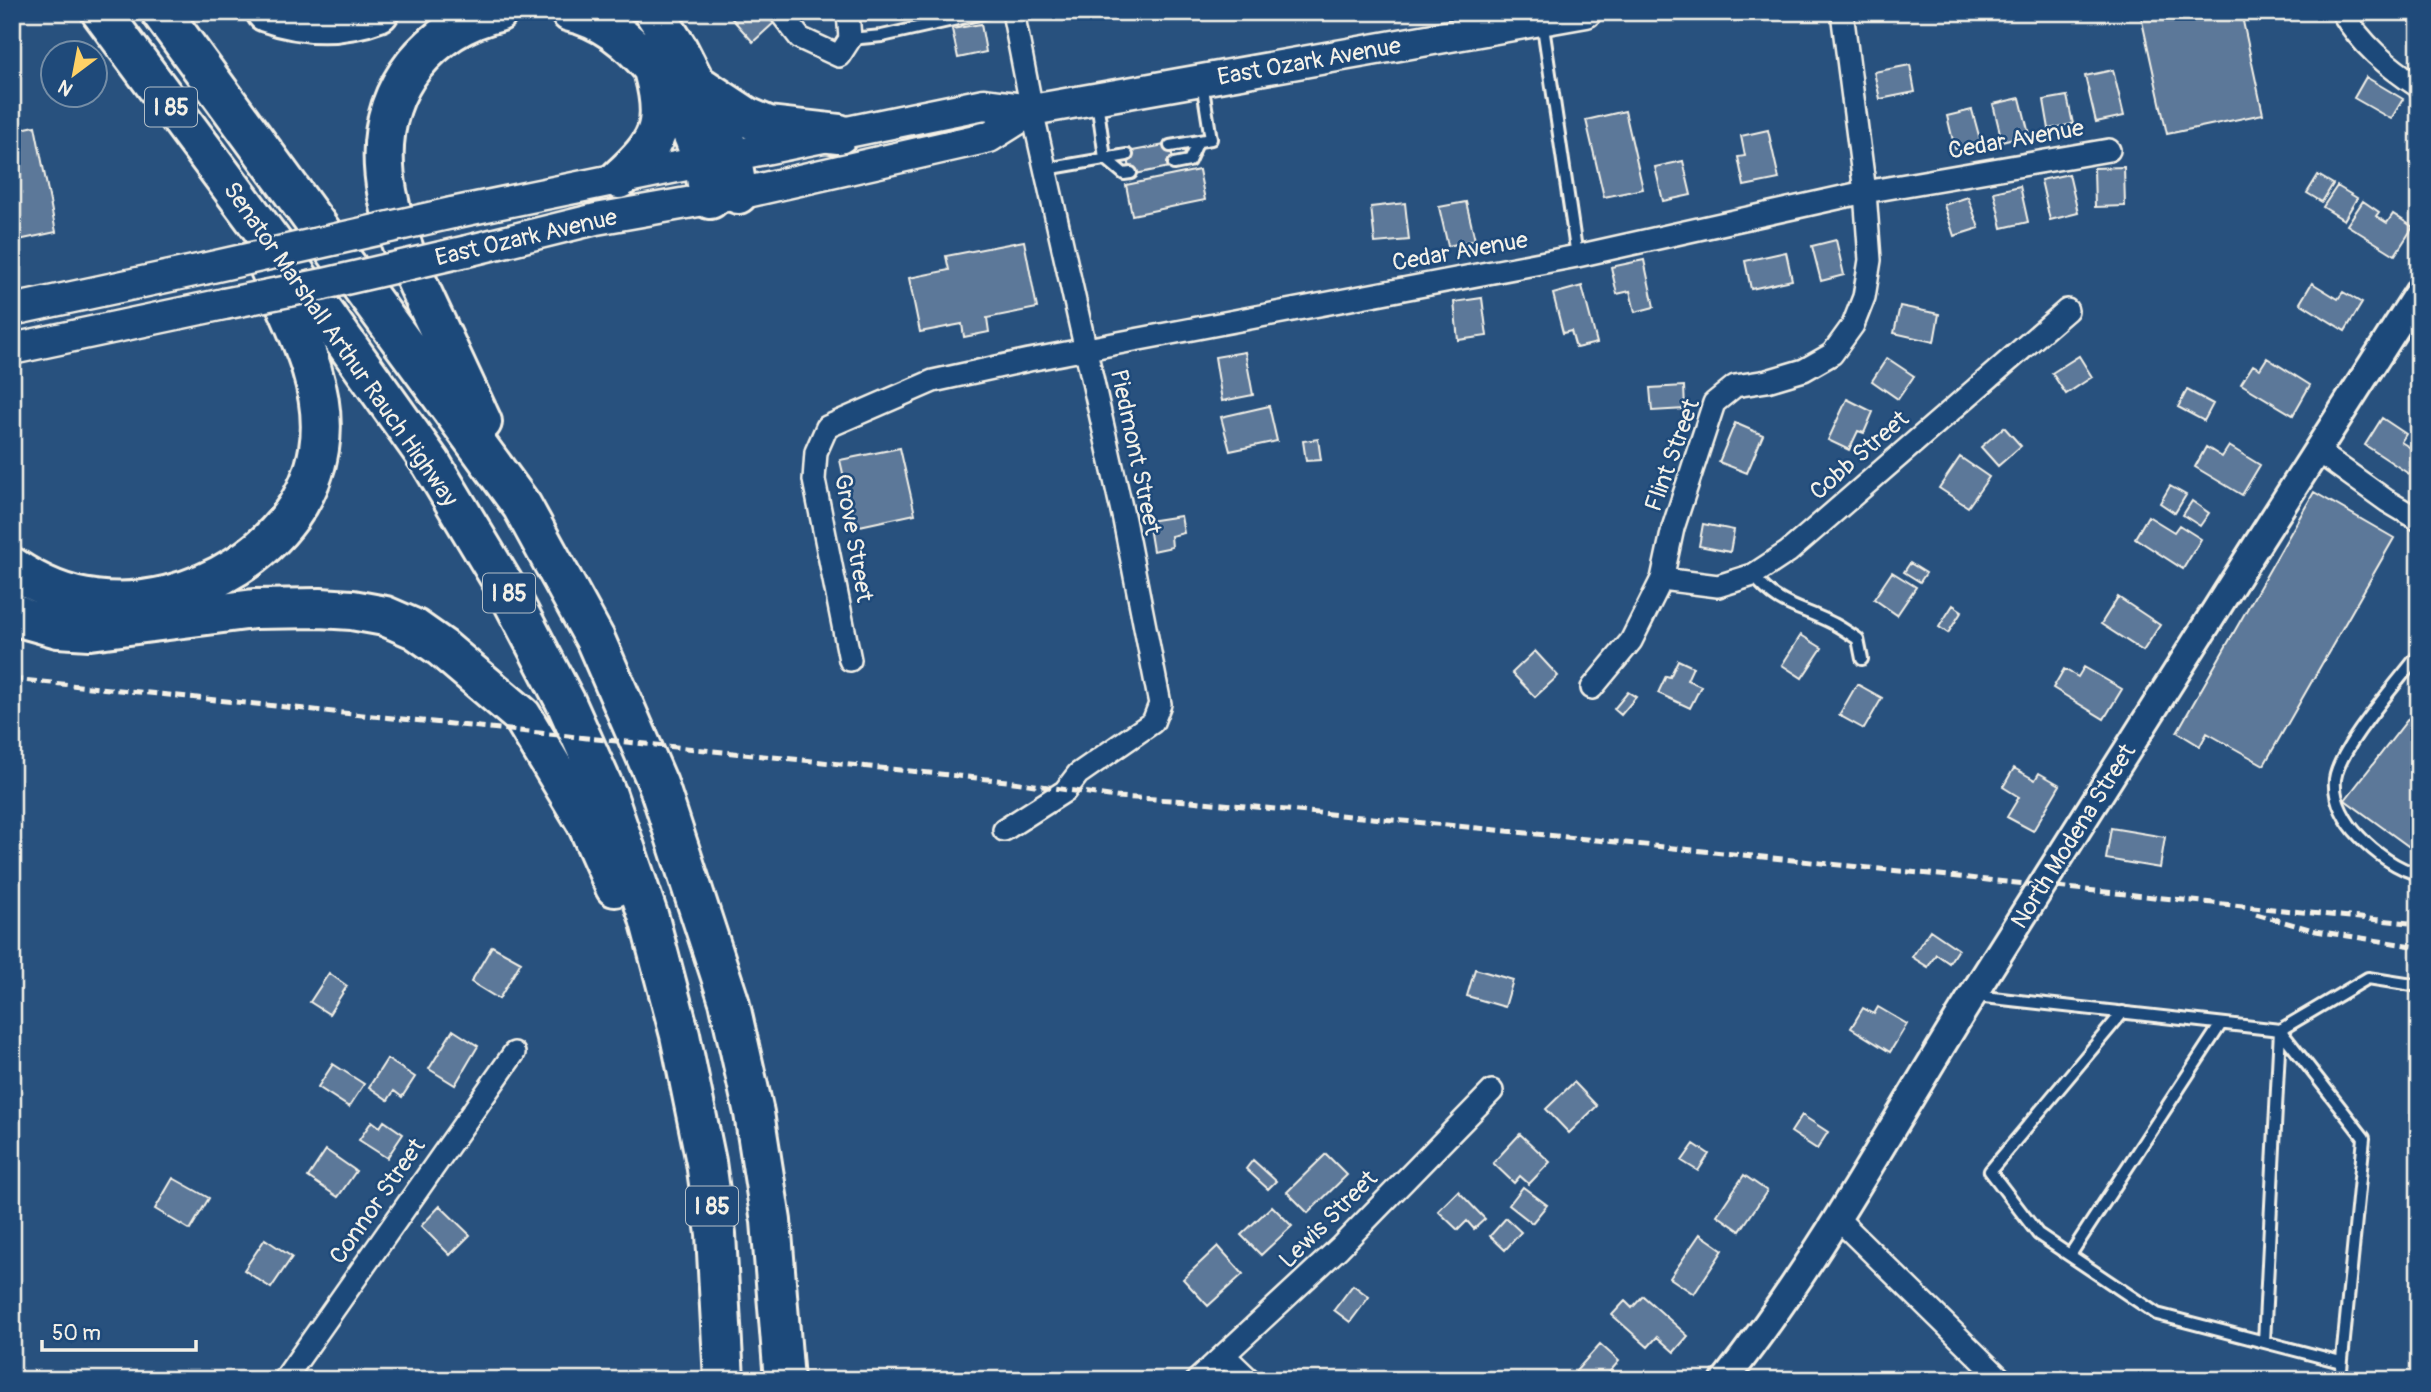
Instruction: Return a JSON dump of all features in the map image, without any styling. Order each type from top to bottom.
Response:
[{"type":"highway","name":"Senator Marshall Arthur Rauch Highway","points":[[101,12],[431,463],[506,588],[566,703],[607,795],[649,918],[680,1035],[706,1162],[716,1234],[724,1380]]},
{"type":"highway","name":"Senator Marshall Arthur Rauch Highway","points":[[161,12],[522,506],[595,639],[658,784],[729,1001],[754,1113],[771,1221],[784,1380]]},
{"type":"highway","points":[[266,12],[286,19],[316,23],[346,21],[379,12]]},
{"type":"highway","points":[[498,12],[481,16],[452,30],[426,51],[405,77],[384,140],[383,172],[394,224],[402,247],[522,506]]},
{"type":"highway","points":[[570,12],[601,24],[630,45],[653,68],[716,157]]},
{"type":"highway","points":[[654,12],[697,85],[724,196]]},
{"type":"highway","points":[[619,179],[643,157],[656,136],[662,103],[653,68]]},
{"type":"highway","points":[[697,85],[747,117],[768,126],[839,134]]},
{"type":"highway","points":[[12,567],[32,580],[63,594],[95,601],[160,597],[222,574],[251,557],[276,536],[296,509],[311,480],[319,448],[321,415],[315,383],[304,351],[241,201]]},
{"type":"highway","points":[[12,612],[26,620],[58,628],[90,630],[254,609],[320,608],[385,616],[415,629],[442,648],[522,716],[587,824],[680,1035]]},
{"type":"main road","name":"East Ozark Avenue","points":[[12,310],[716,157],[984,104],[1032,110],[1586,12]]},
{"type":"main road","name":"East Ozark Avenue","points":[[12,349],[324,284],[596,219],[724,196],[989,137],[1032,110]]},
{"type":"street","points":[[780,12],[800,38],[839,56],[850,39],[848,12]]},
{"type":"street","name":"Piedmont Street","points":[[1004,830],[1065,790],[1078,774],[1153,722],[1160,704],[1124,520],[1032,110],[1013,12]]},
{"type":"street","name":"Flint Street","points":[[1592,688],[1631,642],[1662,579],[1673,528],[1714,403],[1735,386],[1766,381],[1804,370],[1832,354],[1853,325],[1864,297],[1870,260],[1865,192],[1842,12]]},
{"type":"street","points":[[2342,12],[2355,34],[2379,58],[2419,87]]},
{"type":"street","name":"Cedar Avenue","points":[[827,427],[933,381],[1087,347],[1577,256],[1865,192],[2109,150]]},
{"type":"street","name":"North Modena Street","points":[[1725,1380],[1767,1325],[1837,1218],[1973,995],[2419,291]]},
{"type":"street","name":"Cobb Street","points":[[1662,579],[1718,586],[1754,575],[1788,552],[2067,310]]},
{"type":"street","name":"Grove Street","points":[[827,427],[816,452],[814,480],[850,660]]},
{"type":"street","points":[[2316,450],[2387,501],[2419,520]]},
{"type":"street","name":"Connor Street","points":[[284,1380],[514,1053]]},
{"type":"street","name":"Lewis Street","points":[[1197,1380],[1339,1248],[1492,1091]]},
{"type":"street","points":[[1837,1218],[2002,1380]]},
{"type":"street","points":[[1224,1355],[1250,1380]]},
{"type":"lane","points":[[850,39],[882,36],[988,12]]},
{"type":"lane","points":[[1542,20],[1577,256]]},
{"type":"lane","points":[[1170,146],[1211,139],[1202,79]]},
{"type":"lane","points":[[1096,98],[1105,158],[1124,174],[1131,173]]},
{"type":"lane","points":[[1174,164],[1189,161],[1198,141]]},
{"type":"lane","points":[[1046,169],[1127,155]]},
{"type":"lane","points":[[1754,575],[1766,590],[1787,605],[1833,623],[1858,639],[1862,659]]},
{"type":"lane","points":[[2419,654],[2349,745],[2335,779],[2336,796],[2349,826],[2367,844],[2392,862],[2419,874]]},
{"type":"lane","points":[[1973,995],[2280,1030],[2368,978],[2419,986]]},
{"type":"lane","points":[[2123,1012],[1990,1171],[2038,1234],[2157,1314],[2342,1362]]},
{"type":"lane","points":[[2070,1255],[2221,1024]]},
{"type":"lane","points":[[2264,1342],[2280,1030]]},
{"type":"lane","points":[[2280,1030],[2364,1138],[2340,1380]]},
{"type":"building","points":[[726,12],[766,12],[775,22],[753,42]]},
{"type":"building","points":[[2140,12],[2241,12],[2263,114],[2167,134]]},
{"type":"building","points":[[981,24],[986,52],[958,58],[952,29]]},
{"type":"building","points":[[1910,65],[1915,92],[1880,99],[1874,72]]},
{"type":"building","points":[[2113,70],[2124,116],[2096,122],[2085,76]]},
{"type":"building","points":[[2366,77],[2403,99],[2391,119],[2354,98]]},
{"type":"building","points":[[2067,96],[2073,124],[2049,129],[2044,100]]},
{"type":"building","points":[[2020,98],[2029,134],[2002,141],[1993,104]]},
{"type":"building","points":[[1972,110],[1981,143],[1955,149],[1947,116]]},
{"type":"building","points":[[1625,111],[1643,189],[1604,197],[1586,120]]},
{"type":"building","points":[[35,126],[56,232],[14,241],[12,131]]},
{"type":"building","points":[[1768,130],[1779,179],[1744,186],[1738,157],[1745,156],[1741,136]]},
{"type":"building","points":[[1170,144],[1174,166],[1131,175],[1127,152]]},
{"type":"building","points":[[1683,161],[1691,195],[1663,201],[1655,167]]},
{"type":"building","points":[[2124,167],[2125,206],[2095,207],[2094,168]]},
{"type":"building","points":[[1199,170],[1205,200],[1132,215],[1126,185]]},
{"type":"building","points":[[2069,174],[2078,213],[2050,220],[2041,180]]},
{"type":"building","points":[[2318,175],[2333,184],[2322,202],[2307,193]]},
{"type":"building","points":[[2020,186],[2028,222],[2002,228],[1994,192]]},
{"type":"building","points":[[2337,186],[2357,198],[2344,220],[2323,207]]},
{"type":"building","points":[[1968,197],[1979,228],[1954,236],[1944,205]]},
{"type":"building","points":[[2363,201],[2379,212],[2376,216],[2387,223],[2393,214],[2413,227],[2395,255],[2347,225]]},
{"type":"building","points":[[1466,202],[1475,240],[1448,246],[1439,207]]},
{"type":"building","points":[[1405,203],[1409,240],[1375,243],[1371,207]]},
{"type":"building","points":[[1836,240],[1844,275],[1821,281],[1812,246]]},
{"type":"building","points":[[1024,241],[1037,308],[987,318],[989,332],[964,337],[962,324],[920,332],[909,278],[949,270],[946,256]]},
{"type":"building","points":[[1786,252],[1792,280],[1751,289],[1745,261]]},
{"type":"building","points":[[1644,260],[1654,307],[1635,312],[1630,291],[1617,294],[1611,267]]},
{"type":"building","points":[[2312,283],[2338,299],[2343,292],[2362,303],[2345,331],[2300,303]]},
{"type":"building","points":[[1582,286],[1597,343],[1576,348],[1571,331],[1563,333],[1553,294]]},
{"type":"building","points":[[1482,298],[1487,336],[1458,340],[1454,302]]},
{"type":"building","points":[[1900,306],[1939,314],[1934,342],[1894,333]]},
{"type":"building","points":[[1245,352],[1253,395],[1222,401],[1215,357]]},
{"type":"building","points":[[2079,356],[2092,377],[2066,394],[2052,373]]},
{"type":"building","points":[[1887,358],[1914,376],[1898,399],[1872,381]]},
{"type":"building","points":[[2267,358],[2310,385],[2293,415],[2241,384],[2253,365],[2260,369]]},
{"type":"building","points":[[1684,386],[1685,409],[1652,411],[1650,388]]},
{"type":"building","points":[[2187,390],[2213,404],[2204,421],[2178,407]]},
{"type":"building","points":[[1847,399],[1873,412],[1864,433],[1858,431],[1849,450],[1828,440]]},
{"type":"building","points":[[1269,406],[1277,441],[1230,451],[1221,417]]},
{"type":"building","points":[[2382,418],[2406,434],[2401,442],[2419,453],[2419,460],[2409,474],[2365,445]]},
{"type":"building","points":[[1735,423],[1763,435],[1747,473],[1719,462]]},
{"type":"building","points":[[2004,427],[2021,446],[1998,466],[1981,447]]},
{"type":"building","points":[[1318,439],[1321,460],[1306,461],[1303,441]]},
{"type":"building","points":[[2229,446],[2260,465],[2242,495],[2195,467],[2206,447],[2222,457]]},
{"type":"building","points":[[900,448],[915,514],[855,527],[840,460]]},
{"type":"building","points":[[1960,457],[1989,477],[1968,507],[1939,488]]},
{"type":"building","points":[[2170,486],[2186,495],[2175,513],[2160,503]]},
{"type":"building","points":[[2314,492],[2394,538],[2264,765],[2207,733],[2200,746],[2177,732]]},
{"type":"building","points":[[2192,501],[2209,513],[2200,526],[2183,515]]},
{"type":"building","points":[[1181,516],[1184,533],[1171,536],[1172,547],[1153,551],[1148,521]]},
{"type":"building","points":[[2148,516],[2174,532],[2179,525],[2201,539],[2183,569],[2135,538]]},
{"type":"building","points":[[1703,524],[1734,530],[1730,552],[1699,546]]},
{"type":"building","points":[[1910,563],[1926,573],[1920,582],[1904,572]]},
{"type":"building","points":[[1892,572],[1916,587],[1897,615],[1874,599]]},
{"type":"building","points":[[2118,597],[2160,625],[2143,651],[2101,624]]},
{"type":"building","points":[[1953,605],[1962,611],[1948,633],[1939,627]]},
{"type":"building","points":[[1801,635],[1822,648],[1802,678],[1782,665]]},
{"type":"building","points":[[1535,651],[1558,676],[1535,697],[1512,673]]},
{"type":"building","points":[[1678,660],[1693,667],[1687,680],[1701,686],[1690,708],[1658,693]]},
{"type":"building","points":[[2084,667],[2122,689],[2104,719],[2053,688],[2064,669],[2078,677]]},
{"type":"building","points":[[1857,684],[1882,698],[1864,729],[1839,715]]},
{"type":"building","points":[[1628,692],[1636,697],[1621,715],[1614,709]]},
{"type":"building","points":[[2419,705],[2419,854],[2345,800]]},
{"type":"building","points":[[2014,768],[2035,780],[2039,773],[2060,785],[2033,831],[2007,817],[2019,797],[2003,787]]},
{"type":"building","points":[[2111,828],[2165,837],[2160,868],[2106,859]]},
{"type":"building","points":[[1930,930],[1958,949],[1949,963],[1936,954],[1928,967],[1912,957]]},
{"type":"building","points":[[492,946],[521,962],[499,999],[471,982]]},
{"type":"building","points":[[1475,969],[1513,980],[1505,1007],[1467,996]]},
{"type":"building","points":[[329,973],[347,986],[329,1014],[310,1002]]},
{"type":"building","points":[[1878,1007],[1907,1024],[1890,1052],[1851,1028],[1863,1008],[1874,1014]]},
{"type":"building","points":[[453,1030],[478,1046],[455,1085],[429,1069]]},
{"type":"building","points":[[387,1059],[415,1077],[402,1097],[394,1091],[388,1100],[369,1087]]},
{"type":"building","points":[[333,1064],[364,1084],[349,1107],[318,1087]]},
{"type":"building","points":[[1574,1082],[1597,1106],[1569,1133],[1546,1109]]},
{"type":"building","points":[[1802,1115],[1828,1132],[1817,1149],[1791,1132]]},
{"type":"building","points":[[372,1121],[380,1127],[384,1121],[403,1134],[387,1158],[359,1140]]},
{"type":"building","points":[[1520,1134],[1550,1162],[1529,1184],[1520,1176],[1514,1183],[1493,1163]]},
{"type":"building","points":[[1694,1144],[1709,1154],[1698,1171],[1682,1161]]},
{"type":"building","points":[[326,1150],[356,1171],[338,1197],[308,1177]]},
{"type":"building","points":[[1326,1154],[1347,1175],[1308,1213],[1287,1192]]},
{"type":"building","points":[[1253,1160],[1276,1181],[1268,1189],[1246,1169]]},
{"type":"building","points":[[1744,1175],[1767,1191],[1740,1231],[1717,1215]]},
{"type":"building","points":[[173,1178],[209,1198],[190,1230],[155,1209]]},
{"type":"building","points":[[1523,1187],[1547,1205],[1532,1223],[1509,1205]]},
{"type":"building","points":[[1458,1191],[1485,1219],[1474,1229],[1467,1221],[1458,1230],[1438,1211]]},
{"type":"building","points":[[440,1206],[470,1235],[450,1255],[421,1226]]},
{"type":"building","points":[[1272,1206],[1292,1226],[1261,1255],[1241,1235]]},
{"type":"building","points":[[1506,1218],[1521,1232],[1505,1250],[1490,1236]]},
{"type":"building","points":[[1700,1234],[1723,1250],[1694,1294],[1670,1278]]},
{"type":"building","points":[[265,1239],[292,1257],[271,1288],[244,1270]]},
{"type":"building","points":[[1218,1246],[1243,1274],[1208,1306],[1183,1279]]},
{"type":"building","points":[[1353,1285],[1369,1297],[1350,1322],[1334,1310]]},
{"type":"building","points":[[1643,1296],[1688,1336],[1674,1352],[1657,1337],[1648,1347],[1612,1315],[1625,1301],[1632,1308]]},
{"type":"building","points":[[1600,1344],[1619,1361],[1606,1376],[1609,1378],[1568,1380]]},
{"type":"railway","points":[[12,679],[1007,781],[1116,797],[1191,801],[1478,828],[2419,924]]},
{"type":"railway","points":[[2256,914],[2316,931],[2419,947]]}]
